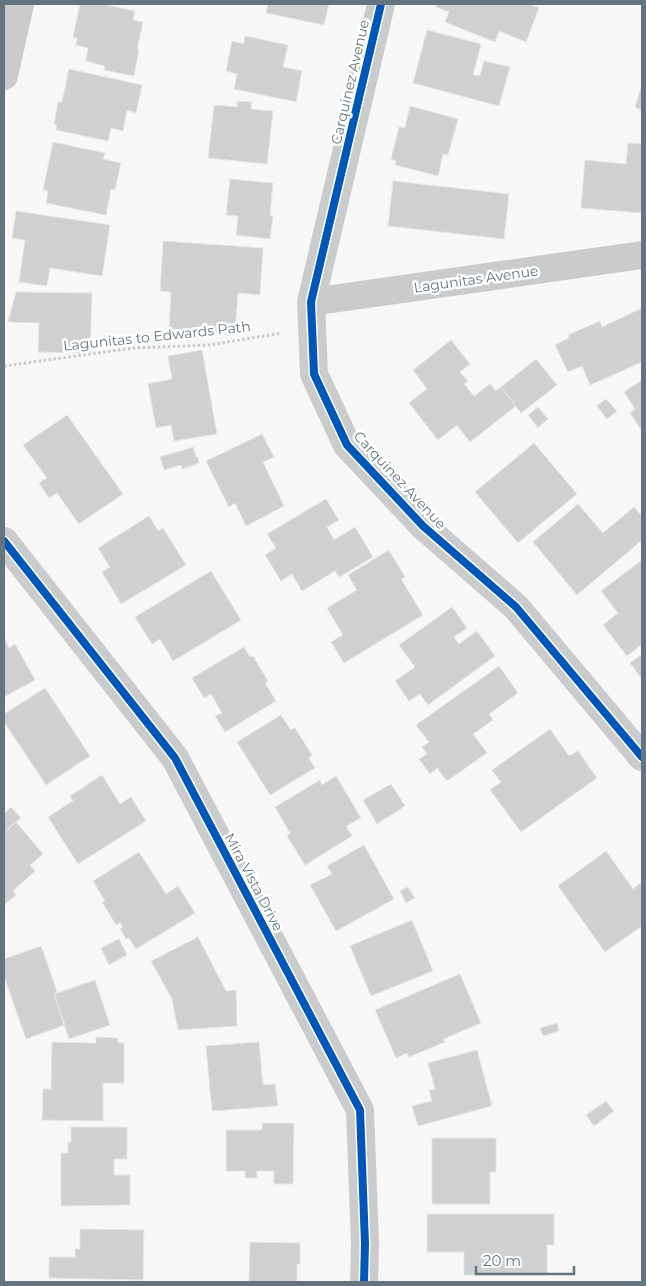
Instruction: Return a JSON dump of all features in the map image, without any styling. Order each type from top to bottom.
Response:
[{"type":"street","points":[[4,76],[20,4]]},
{"type":"street","name":"Carquinez Avenue","points":[[381,4],[312,315],[314,374],[347,445],[423,526],[516,608],[642,757]]},
{"type":"street","name":"Lagunitas Avenue","points":[[312,315],[642,255]]},
{"type":"street","name":"Mira Vista Drive","points":[[4,541],[175,758],[360,1110],[365,1244],[364,1282]]},
{"type":"building","points":[[80,4],[102,4],[135,11],[133,20],[143,22],[134,76],[104,70],[105,66],[86,61],[88,48],[76,45],[77,38],[73,37]]},
{"type":"building","points":[[268,4],[329,4],[324,25],[266,13]]},
{"type":"building","points":[[437,4],[529,4],[539,8],[526,42],[499,31],[495,42],[445,22],[449,12],[436,7]]},
{"type":"building","points":[[427,30],[481,44],[473,75],[480,76],[484,61],[510,67],[499,106],[413,83]]},
{"type":"building","points":[[245,36],[288,45],[283,67],[302,71],[296,102],[234,89],[237,74],[226,71],[232,41],[244,44]]},
{"type":"building","points":[[69,69],[142,85],[136,113],[127,110],[123,131],[111,128],[108,141],[56,130],[57,125],[54,124],[58,102],[62,102]]},
{"type":"building","points":[[642,85],[642,110],[635,107]]},
{"type":"building","points":[[237,101],[252,102],[251,109],[273,111],[267,164],[208,158],[214,105],[237,107]]},
{"type":"building","points":[[410,106],[458,119],[448,155],[443,154],[438,176],[395,165],[396,161],[391,159],[399,127],[405,128]]},
{"type":"building","points":[[53,142],[105,153],[103,159],[121,163],[115,190],[111,189],[106,215],[46,203],[48,191],[43,190]]},
{"type":"building","points":[[628,143],[642,144],[642,213],[581,208],[585,160],[626,164]]},
{"type":"building","points":[[230,179],[273,183],[270,215],[273,216],[270,239],[236,235],[238,216],[226,215]]},
{"type":"building","points":[[393,181],[509,194],[504,239],[388,226]]},
{"type":"building","points":[[16,211],[110,225],[102,276],[50,268],[47,286],[19,282],[25,240],[12,238]]},
{"type":"building","points":[[163,241],[263,248],[260,295],[238,293],[235,333],[169,329],[171,292],[160,291]]},
{"type":"building","points":[[16,292],[92,293],[90,353],[38,352],[39,323],[8,322]]},
{"type":"building","points":[[642,308],[642,362],[590,385],[582,366],[568,372],[555,345],[569,338],[568,335],[600,321],[602,327]]},
{"type":"building","points":[[451,340],[470,364],[460,372],[468,381],[464,384],[474,396],[490,384],[496,391],[501,387],[516,406],[470,442],[457,425],[438,440],[409,403],[427,389],[413,370]]},
{"type":"building","points":[[202,350],[217,434],[174,441],[171,425],[156,428],[148,384],[172,379],[168,356]]},
{"type":"building","points":[[536,359],[557,385],[521,413],[501,387]]},
{"type":"building","points":[[642,380],[642,431],[630,413],[635,409],[624,392]]},
{"type":"building","points":[[606,399],[617,411],[607,419],[597,406]]},
{"type":"building","points":[[538,407],[548,419],[538,428],[528,415]]},
{"type":"building","points":[[67,415],[123,494],[79,524],[57,493],[49,498],[39,483],[47,478],[23,445]]},
{"type":"building","points":[[262,434],[274,457],[263,462],[284,506],[246,526],[235,503],[229,507],[206,461]]},
{"type":"building","points":[[534,443],[577,494],[518,543],[475,492]]},
{"type":"building","points":[[193,447],[199,463],[182,469],[181,465],[164,470],[160,457]]},
{"type":"building","points":[[326,499],[339,520],[327,527],[334,540],[355,527],[373,557],[339,577],[335,571],[302,591],[292,574],[281,581],[265,555],[276,548],[267,534]]},
{"type":"building","points":[[578,504],[603,533],[634,507],[642,516],[642,540],[577,595],[533,542]]},
{"type":"building","points":[[149,516],[158,531],[163,528],[186,565],[121,604],[102,572],[110,567],[98,548]]},
{"type":"building","points":[[389,550],[405,577],[401,579],[423,615],[344,663],[331,642],[343,635],[327,608],[357,590],[348,575]]},
{"type":"building","points":[[642,560],[642,644],[627,656],[603,625],[618,613],[601,591]]},
{"type":"building","points":[[211,571],[241,620],[173,661],[160,639],[152,644],[135,617]]},
{"type":"building","points":[[452,607],[467,628],[454,637],[459,644],[477,631],[495,656],[428,705],[420,694],[409,701],[395,681],[415,667],[399,645]]},
{"type":"building","points":[[4,637],[9,648],[15,644],[35,680],[4,697]]},
{"type":"building","points":[[244,647],[250,657],[253,656],[268,681],[265,683],[276,701],[225,732],[215,716],[222,713],[211,694],[204,698],[192,678]]},
{"type":"building","points":[[642,654],[642,679],[630,663]]},
{"type":"building","points":[[499,666],[518,693],[489,714],[493,720],[473,734],[487,753],[447,781],[437,768],[430,774],[419,759],[427,754],[422,747],[429,742],[416,725]]},
{"type":"building","points":[[45,688],[90,756],[46,785],[4,722],[4,714]]},
{"type":"building","points":[[281,715],[291,730],[295,728],[312,755],[309,758],[315,768],[270,795],[237,742]]},
{"type":"building","points":[[550,729],[569,756],[578,751],[597,778],[521,832],[490,790],[501,782],[492,770]]},
{"type":"building","points":[[102,775],[120,804],[131,797],[146,821],[78,864],[48,817],[73,801],[70,796]]},
{"type":"building","points":[[336,776],[361,818],[346,826],[352,836],[305,865],[287,836],[290,833],[275,807],[320,780],[322,785]]},
{"type":"building","points":[[391,784],[405,806],[377,824],[363,800]]},
{"type":"building","points":[[11,807],[21,818],[5,832],[4,814]]},
{"type":"building","points":[[16,822],[43,854],[30,865],[35,871],[13,891],[16,895],[4,905],[4,833]]},
{"type":"building","points":[[364,845],[394,899],[336,931],[310,885],[332,874],[327,866]]},
{"type":"building","points":[[606,851],[633,889],[642,882],[642,926],[605,952],[558,886]]},
{"type":"building","points":[[139,852],[166,894],[178,886],[195,913],[136,949],[129,938],[126,939],[120,929],[123,927],[120,923],[116,925],[102,902],[105,901],[93,881]]},
{"type":"building","points":[[408,887],[415,898],[406,903],[400,891]]},
{"type":"building","points":[[412,920],[433,971],[371,996],[350,946]]},
{"type":"building","points":[[198,937],[226,991],[236,990],[237,1026],[178,1030],[172,999],[151,961]]},
{"type":"building","points":[[119,939],[127,955],[109,965],[101,948]]},
{"type":"building","points":[[41,946],[57,991],[54,994],[65,1025],[26,1039],[4,976],[4,959]]},
{"type":"building","points":[[460,974],[481,1023],[443,1039],[445,1042],[409,1057],[407,1053],[396,1058],[375,1010]]},
{"type":"building","points":[[95,980],[110,1025],[69,1039],[54,994]]},
{"type":"building","points":[[557,1023],[559,1031],[543,1036],[540,1028]]},
{"type":"building","points":[[96,1037],[118,1038],[118,1043],[124,1043],[124,1083],[103,1083],[103,1121],[42,1120],[43,1089],[51,1089],[52,1042],[96,1043]]},
{"type":"building","points":[[259,1042],[263,1085],[275,1084],[278,1106],[212,1111],[206,1046]]},
{"type":"building","points":[[477,1050],[492,1106],[418,1126],[412,1106],[432,1101],[429,1090],[435,1089],[428,1063]]},
{"type":"building","points":[[606,1101],[614,1111],[594,1126],[586,1115]]},
{"type":"building","points":[[262,1123],[294,1123],[293,1184],[274,1184],[274,1171],[257,1171],[257,1178],[245,1178],[245,1171],[226,1171],[226,1130],[262,1130]]},
{"type":"building","points":[[71,1127],[127,1127],[127,1159],[114,1159],[114,1175],[130,1175],[130,1205],[61,1206],[61,1153],[68,1153],[68,1142],[71,1142]]},
{"type":"building","points":[[432,1138],[496,1138],[496,1172],[490,1172],[490,1204],[432,1204]]},
{"type":"building","points":[[427,1214],[554,1214],[554,1245],[547,1245],[547,1275],[464,1275],[464,1252],[427,1252]]},
{"type":"building","points":[[80,1229],[144,1230],[143,1280],[49,1278],[49,1257],[75,1257],[75,1249],[80,1249]]},
{"type":"building","points":[[250,1242],[300,1243],[300,1264],[297,1264],[297,1282],[249,1282]]},
{"type":"cycle path","points":[[381,4],[311,302],[314,374],[347,445],[423,526],[516,607],[642,757]]},
{"type":"cycle path","points":[[4,541],[175,758],[360,1110],[365,1244],[364,1282]]}]
